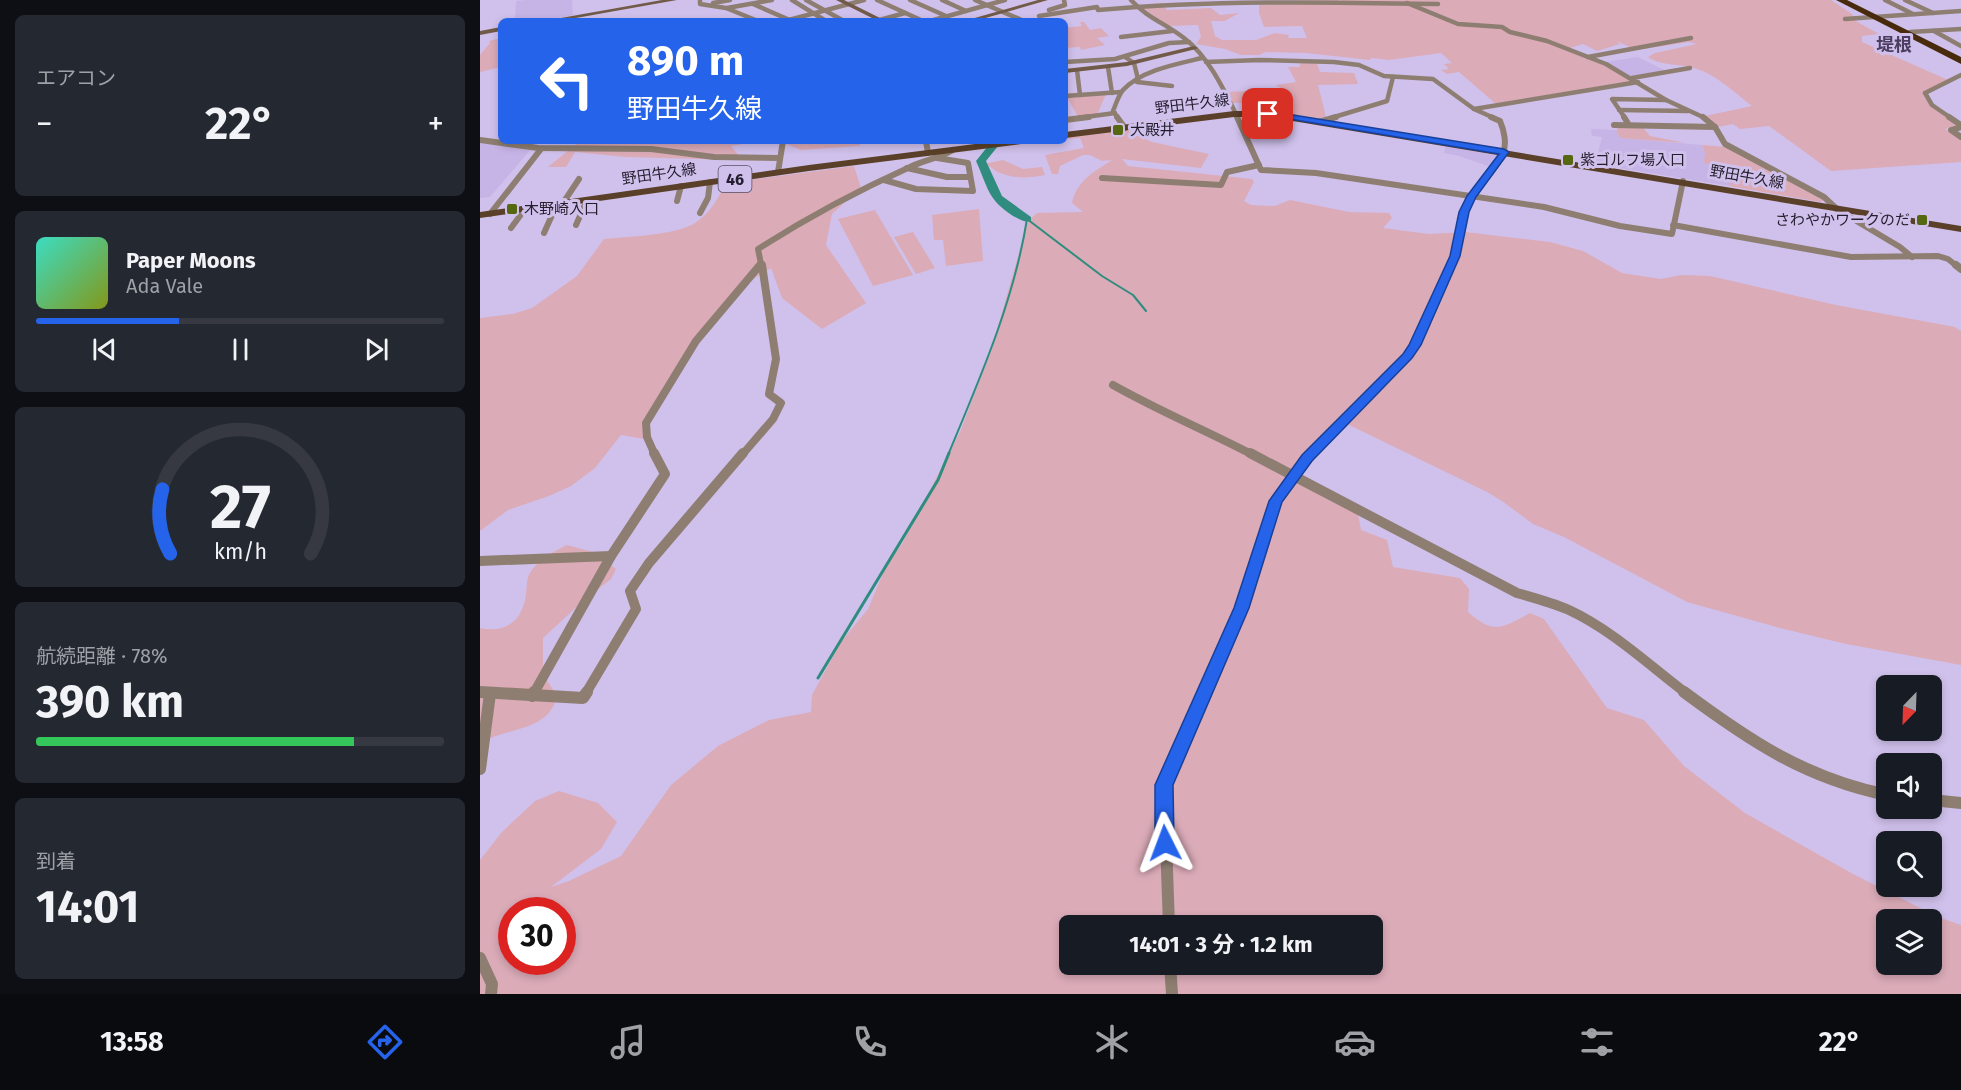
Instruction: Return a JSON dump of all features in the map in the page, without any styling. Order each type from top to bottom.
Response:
[{"type":"highway","points":[[1840,0],[1910,32],[1961,60]]},
{"type":"highway","points":[[1846,0],[1961,60]]},
{"type":"main road","name":"野田牛久線","points":[[1068,135],[1234,114],[1268,114],[1683,181],[1961,229]]},
{"type":"main road","name":"野田牛久線","points":[[485,214],[778,172],[932,155],[988,144]]},
{"type":"street","points":[[566,18],[674,0]]},
{"type":"street","points":[[700,0],[700,3],[726,8],[748,18]]},
{"type":"street","points":[[705,4],[730,0]]},
{"type":"street","points":[[726,8],[772,0]]},
{"type":"street","points":[[792,0],[820,18]]},
{"type":"street","points":[[806,0],[838,18]]},
{"type":"street","points":[[839,0],[874,18]]},
{"type":"street","points":[[799,18],[864,0]]},
{"type":"street","points":[[876,0],[916,18]]},
{"type":"street","points":[[909,0],[946,16]]},
{"type":"street","points":[[942,0],[966,10]]},
{"type":"street","points":[[975,0],[1016,17]]},
{"type":"street","points":[[940,18],[1005,0]]},
{"type":"street","points":[[977,18],[1045,0]]},
{"type":"street","points":[[1039,18],[1037,14],[1065,5],[1064,0]]},
{"type":"street","points":[[1131,0],[1136,6],[1192,45],[1204,60],[1229,101],[1261,170],[1316,173],[1544,207],[1620,226],[1672,234],[1683,181]]},
{"type":"street","points":[[1045,18],[1096,7],[1098,10],[1169,2],[1241,0],[1437,4]]},
{"type":"street","points":[[1885,0],[1915,15]]},
{"type":"street","points":[[1905,0],[1933,13]]},
{"type":"street","points":[[885,4],[892,2]]},
{"type":"street","points":[[1407,3],[1458,24],[1502,27],[1510,32],[1547,41],[1632,78],[1666,100],[1694,111],[1715,127],[1725,144],[1824,197],[1855,221],[1900,247],[1912,257]]},
{"type":"street","points":[[751,4],[782,18]]},
{"type":"street","points":[[1845,19],[1961,11]]},
{"type":"street","points":[[889,18],[904,13]]},
{"type":"street","points":[[1910,32],[1961,29]]},
{"type":"street","points":[[480,33],[498,30]]},
{"type":"street","points":[[1121,37],[1137,32],[1172,31]]},
{"type":"street","points":[[1934,31],[1961,46]]},
{"type":"street","points":[[1588,57],[1691,38]]},
{"type":"street","points":[[1068,62],[1125,57],[1169,43],[1192,45]]},
{"type":"street","points":[[1068,71],[1134,63],[1192,45]]},
{"type":"street","points":[[1125,57],[1134,63],[1136,80]]},
{"type":"street","points":[[1125,128],[1113,111],[1121,92],[1136,80],[1173,64],[1204,60],[1259,60],[1334,62],[1359,65],[1374,73],[1393,77],[1432,79],[1474,109],[1500,121],[1504,130],[1504,152],[1472,196],[1461,220],[1461,233],[1455,256],[1415,345],[1408,356],[1292,476],[1276,501],[1241,608],[1164,785],[1168,915]]},
{"type":"street","points":[[1108,67],[1112,93]]},
{"type":"street","points":[[1632,78],[1690,68]]},
{"type":"street","points":[[1077,70],[1080,95]]},
{"type":"street","points":[[1961,75],[1925,93],[1932,105],[1961,126]]},
{"type":"street","points":[[1319,122],[1387,101],[1393,77]]},
{"type":"street","points":[[1136,80],[1172,86]]},
{"type":"street","points":[[1953,80],[1961,84]]},
{"type":"street","points":[[1474,109],[1638,82]]},
{"type":"street","points":[[1068,96],[1121,92]]},
{"type":"street","points":[[1629,125],[1612,99],[1666,100]]},
{"type":"street","points":[[1619,110],[1694,111]]},
{"type":"street","points":[[1068,120],[1115,113]]},
{"type":"street","points":[[1614,126],[1715,127]]},
{"type":"street","points":[[1961,126],[1951,130],[1961,137]]},
{"type":"street","points":[[482,141],[498,143]]},
{"type":"street","points":[[507,144],[541,148],[651,149],[714,157],[780,158]]},
{"type":"street","points":[[778,172],[782,144]]},
{"type":"street","points":[[927,144],[932,155]]},
{"type":"street","points":[[485,214],[541,148]]},
{"type":"street","points":[[480,769],[485,693],[583,698],[636,609],[630,591],[649,563],[773,419],[781,403],[769,394],[776,359],[764,270],[758,249],[761,245],[884,180],[932,155],[968,163],[973,191],[926,190],[884,180]]},
{"type":"street","points":[[1102,178],[1217,185],[1221,184],[1227,172],[1259,165]]},
{"type":"street","points":[[907,168],[947,177],[970,177]]},
{"type":"street","points":[[544,233],[560,204],[579,179]]},
{"type":"street","points":[[700,213],[708,198],[710,182]]},
{"type":"street","points":[[677,201],[681,186]]},
{"type":"street","points":[[576,225],[587,200]]},
{"type":"street","points":[[511,228],[525,209]]},
{"type":"street","points":[[1673,225],[1851,257],[1938,256],[1948,259],[1961,269]]},
{"type":"street","points":[[532,696],[611,556],[665,474],[648,441],[645,432],[646,423],[696,341],[761,264]]},
{"type":"street","points":[[1113,385],[1165,414],[1214,434],[1517,593],[1544,600],[1585,619],[1725,721],[1784,758],[1816,775],[1876,793]]},
{"type":"street","points":[[480,561],[611,556]]},
{"type":"street","points":[[1942,801],[1961,803]]},
{"type":"street","points":[[480,958],[492,984],[491,994]]},
{"type":"street","points":[[1171,975],[1172,994]]},
{"type":"shaded area","points":[[572,0],[573,15],[557,18],[515,18],[516,1]]},
{"type":"shaded area","points":[[1309,0],[1343,2],[1341,0],[1831,0],[1852,14],[1854,20],[1879,34],[1862,36],[1862,42],[1948,80],[1923,93],[1924,97],[1961,126],[1945,129],[1961,139],[1961,162],[1831,171],[1769,126],[1740,129],[1733,124],[1718,127],[1705,116],[1752,106],[1712,75],[1691,67],[1659,62],[1648,57],[1655,53],[1697,44],[1689,42],[1636,50],[1617,41],[1620,44],[1597,51],[1583,44],[1570,48],[1514,32],[1502,25],[1461,24],[1406,3],[1458,25],[1501,27],[1515,34],[1541,40],[1600,63],[1635,81],[1496,104],[1459,72],[1447,74],[1441,70],[1449,69],[1444,64],[1452,63],[1441,53],[1389,60],[1306,53],[1266,52],[1259,55],[1241,55],[1225,49],[1196,44],[1201,37],[1198,25],[1169,26],[1140,6],[1161,3],[1167,10],[1211,8],[1220,15],[1239,13],[1225,21],[1211,21],[1215,36],[1222,40],[1256,40],[1275,33],[1289,35],[1288,38],[1307,38],[1302,26],[1264,27],[1259,5]]},
{"type":"shaded area","points":[[1080,22],[1084,22],[1090,30],[1101,28],[1109,36],[1097,38],[1105,45],[1081,50],[1080,47],[1068,48],[1068,28],[1082,26]]},
{"type":"shaded area","points":[[498,39],[498,68],[480,72],[480,55],[490,43],[489,41]]},
{"type":"shaded area","points":[[1638,57],[1666,71],[1632,77],[1605,62]]},
{"type":"shaded area","points":[[1299,60],[1316,61],[1320,72],[1354,73],[1358,84],[1318,85],[1326,117],[1318,119],[1256,112],[1254,103],[1232,103],[1225,92],[1272,90],[1280,88],[1276,85],[1296,82],[1288,67],[1300,67]]},
{"type":"shaded area","points":[[1106,94],[1097,115],[1078,117],[1068,97]]},
{"type":"shaded area","points":[[1641,125],[1650,136],[1685,143],[1620,138],[1616,130],[1618,130],[1616,126]]},
{"type":"shaded area","points":[[1125,129],[1152,142],[1209,154],[1201,168],[1122,159],[1128,166],[1252,179],[1254,182],[1244,201],[1251,205],[1275,206],[1290,200],[1349,212],[1389,213],[1392,218],[1383,228],[1429,234],[1465,232],[1550,242],[1583,251],[1622,273],[1661,279],[1681,275],[1710,276],[1836,305],[1955,327],[1961,331],[1961,665],[1846,644],[1687,602],[1564,537],[1533,524],[1487,492],[1341,421],[1286,477],[1358,514],[1361,530],[1387,540],[1393,567],[1460,578],[1469,589],[1468,612],[1485,624],[1498,627],[1530,613],[1544,619],[1607,708],[1644,720],[1684,766],[1745,813],[1876,886],[1876,897],[1898,897],[1922,909],[1876,909],[1876,975],[1942,975],[1942,918],[1961,925],[1961,994],[480,994],[480,860],[502,832],[535,801],[559,791],[598,803],[617,822],[601,849],[551,887],[569,881],[621,856],[671,785],[718,746],[769,720],[811,712],[812,695],[841,642],[868,609],[887,564],[902,544],[960,432],[991,351],[1028,221],[1037,213],[1083,212],[1072,203],[1074,195],[1087,177],[1112,160],[1102,161],[1090,155],[1083,155],[1060,166],[1058,174],[1052,174],[1045,155],[1084,148],[1080,138],[1068,139],[1068,137]]},
{"type":"shaded area","points":[[1591,129],[1616,130],[1620,138],[1702,145],[1705,163],[1730,167],[1729,186],[1595,164],[1602,137],[1592,136]]},
{"type":"shaded area","points":[[480,142],[532,148],[490,197],[480,198]]},
{"type":"shaded area","points":[[576,144],[743,144],[731,146],[740,157],[734,160],[625,157],[575,152],[566,167],[548,167]]},
{"type":"shaded area","points":[[786,144],[861,144],[859,146],[801,150]]},
{"type":"shaded area","points":[[1446,144],[1500,153],[1491,167],[1444,153]]},
{"type":"shaded area","points":[[1702,145],[1726,147],[1824,200],[1820,202],[1729,186],[1730,168],[1704,163],[1705,153]]},
{"type":"shaded area","points":[[1003,160],[1023,169],[1042,167],[1045,175],[1017,177],[1000,173],[984,164]]},
{"type":"shaded area","points":[[854,166],[861,188],[832,214],[826,245],[866,303],[822,329],[782,298],[771,268],[741,286],[692,345],[646,420],[644,439],[621,435],[595,468],[571,486],[508,510],[480,531],[480,318],[513,314],[532,308],[577,276],[604,239],[664,233],[695,223],[717,200],[726,183]]},
{"type":"shaded area","points":[[979,209],[983,261],[946,266],[943,240],[934,240],[932,215]]},
{"type":"shaded area","points":[[875,210],[913,275],[873,286],[838,219]]},
{"type":"shaded area","points":[[913,232],[935,268],[916,274],[894,237]]},
{"type":"shaded area","points":[[567,545],[593,552],[616,569],[611,579],[543,638],[543,674],[557,696],[553,708],[545,716],[526,727],[480,743],[480,628],[503,628],[514,621],[523,608],[531,571],[545,558]]},
{"type":"waterway","points":[[992,144],[981,161],[991,188],[1002,202],[1027,219]]},
{"type":"waterway","points":[[948,455],[995,339],[1014,280],[1027,219],[1102,276],[1133,295],[1146,311]]},
{"type":"waterway","points":[[818,678],[938,480],[949,453]]},
{"type":"place","name":"大殿井","points":[[1118,130]]},
{"type":"place","name":"紫ゴルフ場入口","points":[[1568,160]]},
{"type":"place","name":"木野崎入口","points":[[512,209]]},
{"type":"place","name":"さわやかワークのだ","points":[[1922,220]]},
{"type":"district","name":"堤根","points":[[1894,45]]},
{"type":"route","points":[[1165,843],[1164,785],[1241,608],[1276,501],[1307,458],[1408,356],[1455,256],[1464,212],[1472,196],[1504,152],[1268,114]]}]
